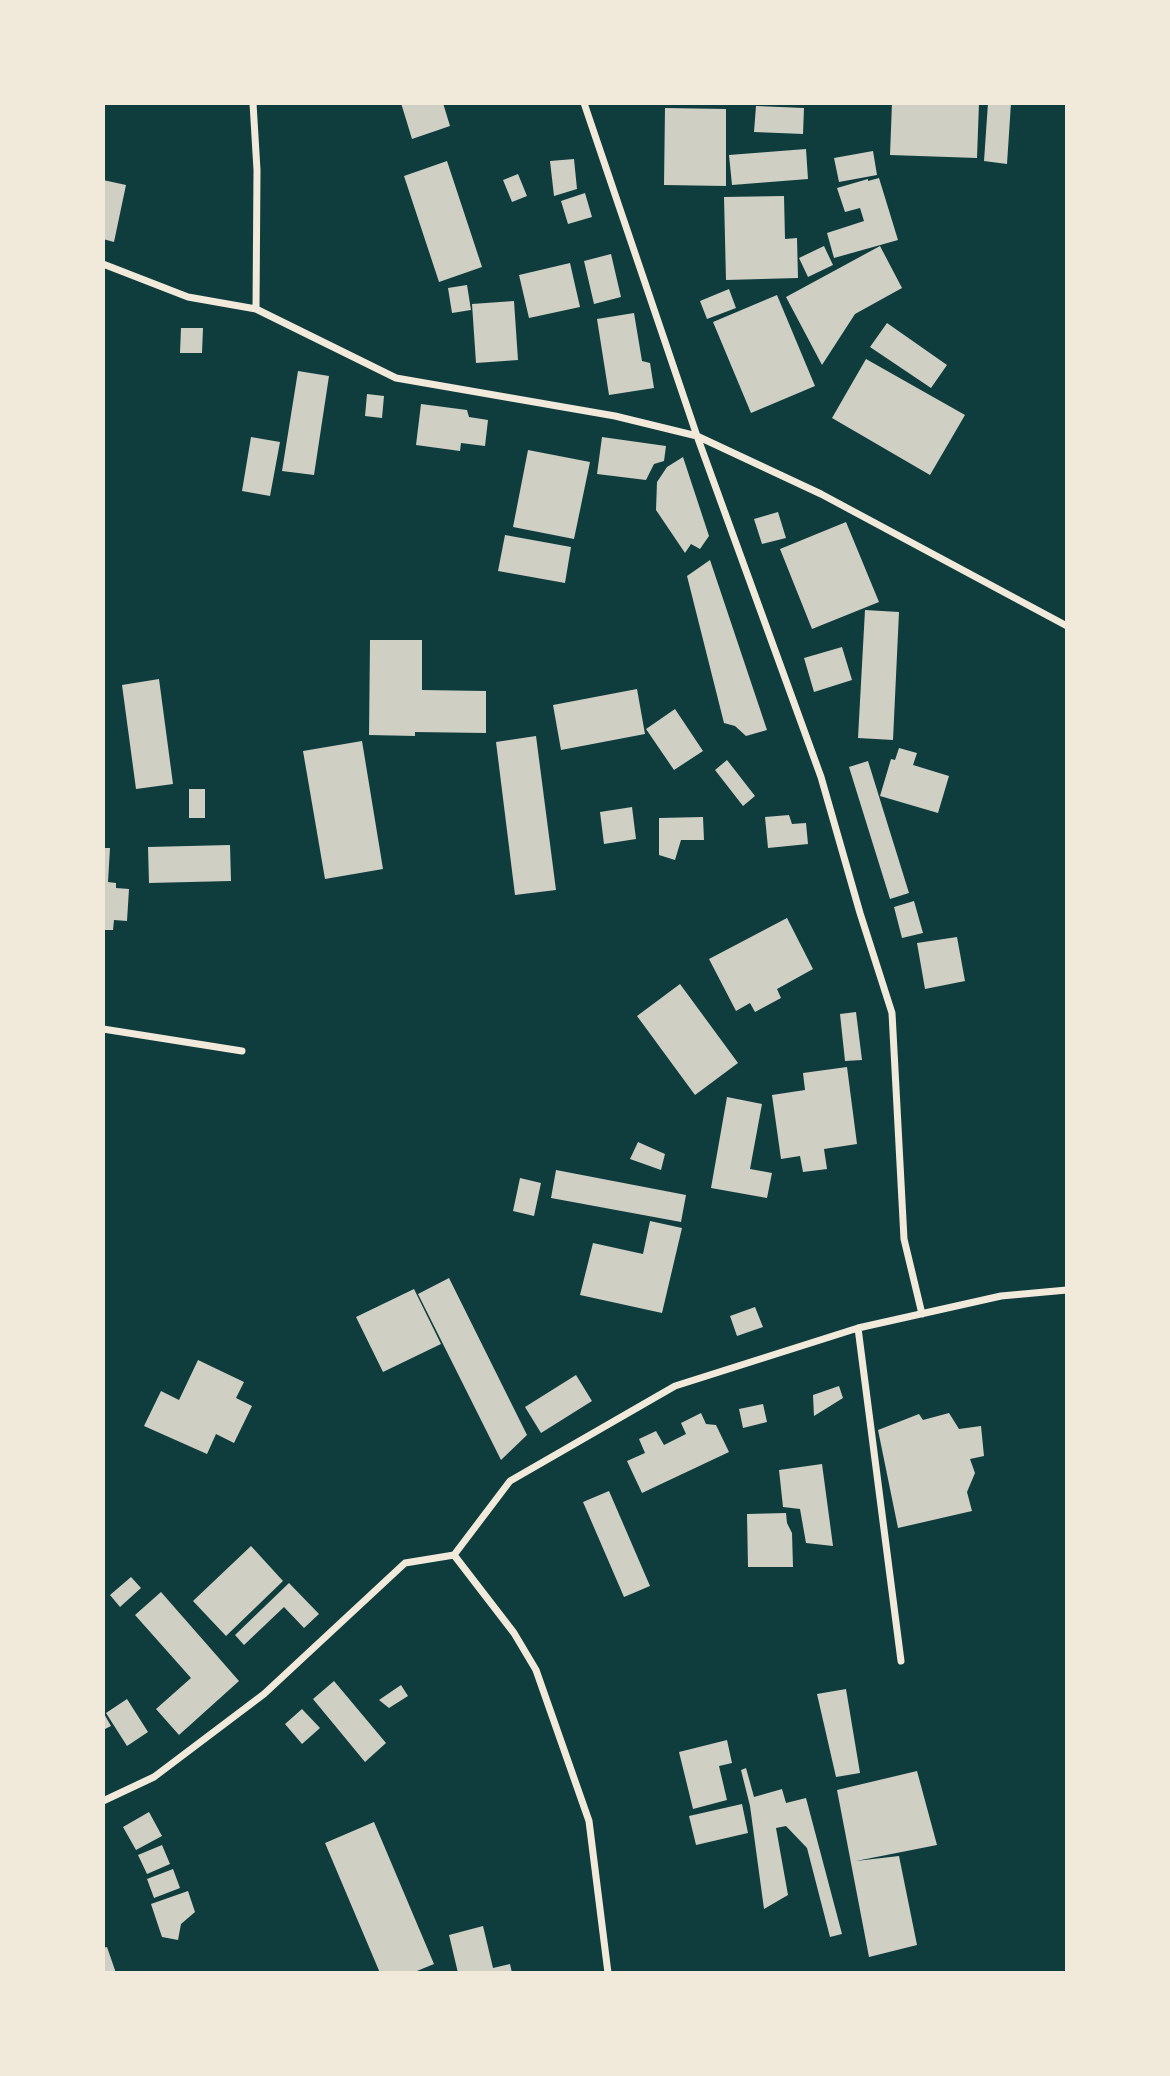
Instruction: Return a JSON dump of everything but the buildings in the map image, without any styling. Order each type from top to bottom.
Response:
[{"type":"street","points":[[253,103],[257,170],[256,309]]},
{"type":"street","points":[[584,103],[697,436],[821,777],[892,1013],[904,1239],[922,1314]]},
{"type":"street","points":[[103,264],[188,297],[256,309],[396,378],[615,416],[697,436],[821,494],[1067,626]]},
{"type":"street","points":[[103,1029],[242,1051]]},
{"type":"street","points":[[103,1801],[154,1777],[264,1694],[405,1563],[454,1555],[510,1481],[675,1386],[858,1328],[1001,1296],[1067,1290]]},
{"type":"street","points":[[858,1328],[901,1661]]},
{"type":"street","points":[[454,1555],[514,1633],[536,1670],[589,1821],[608,1973]]}]
